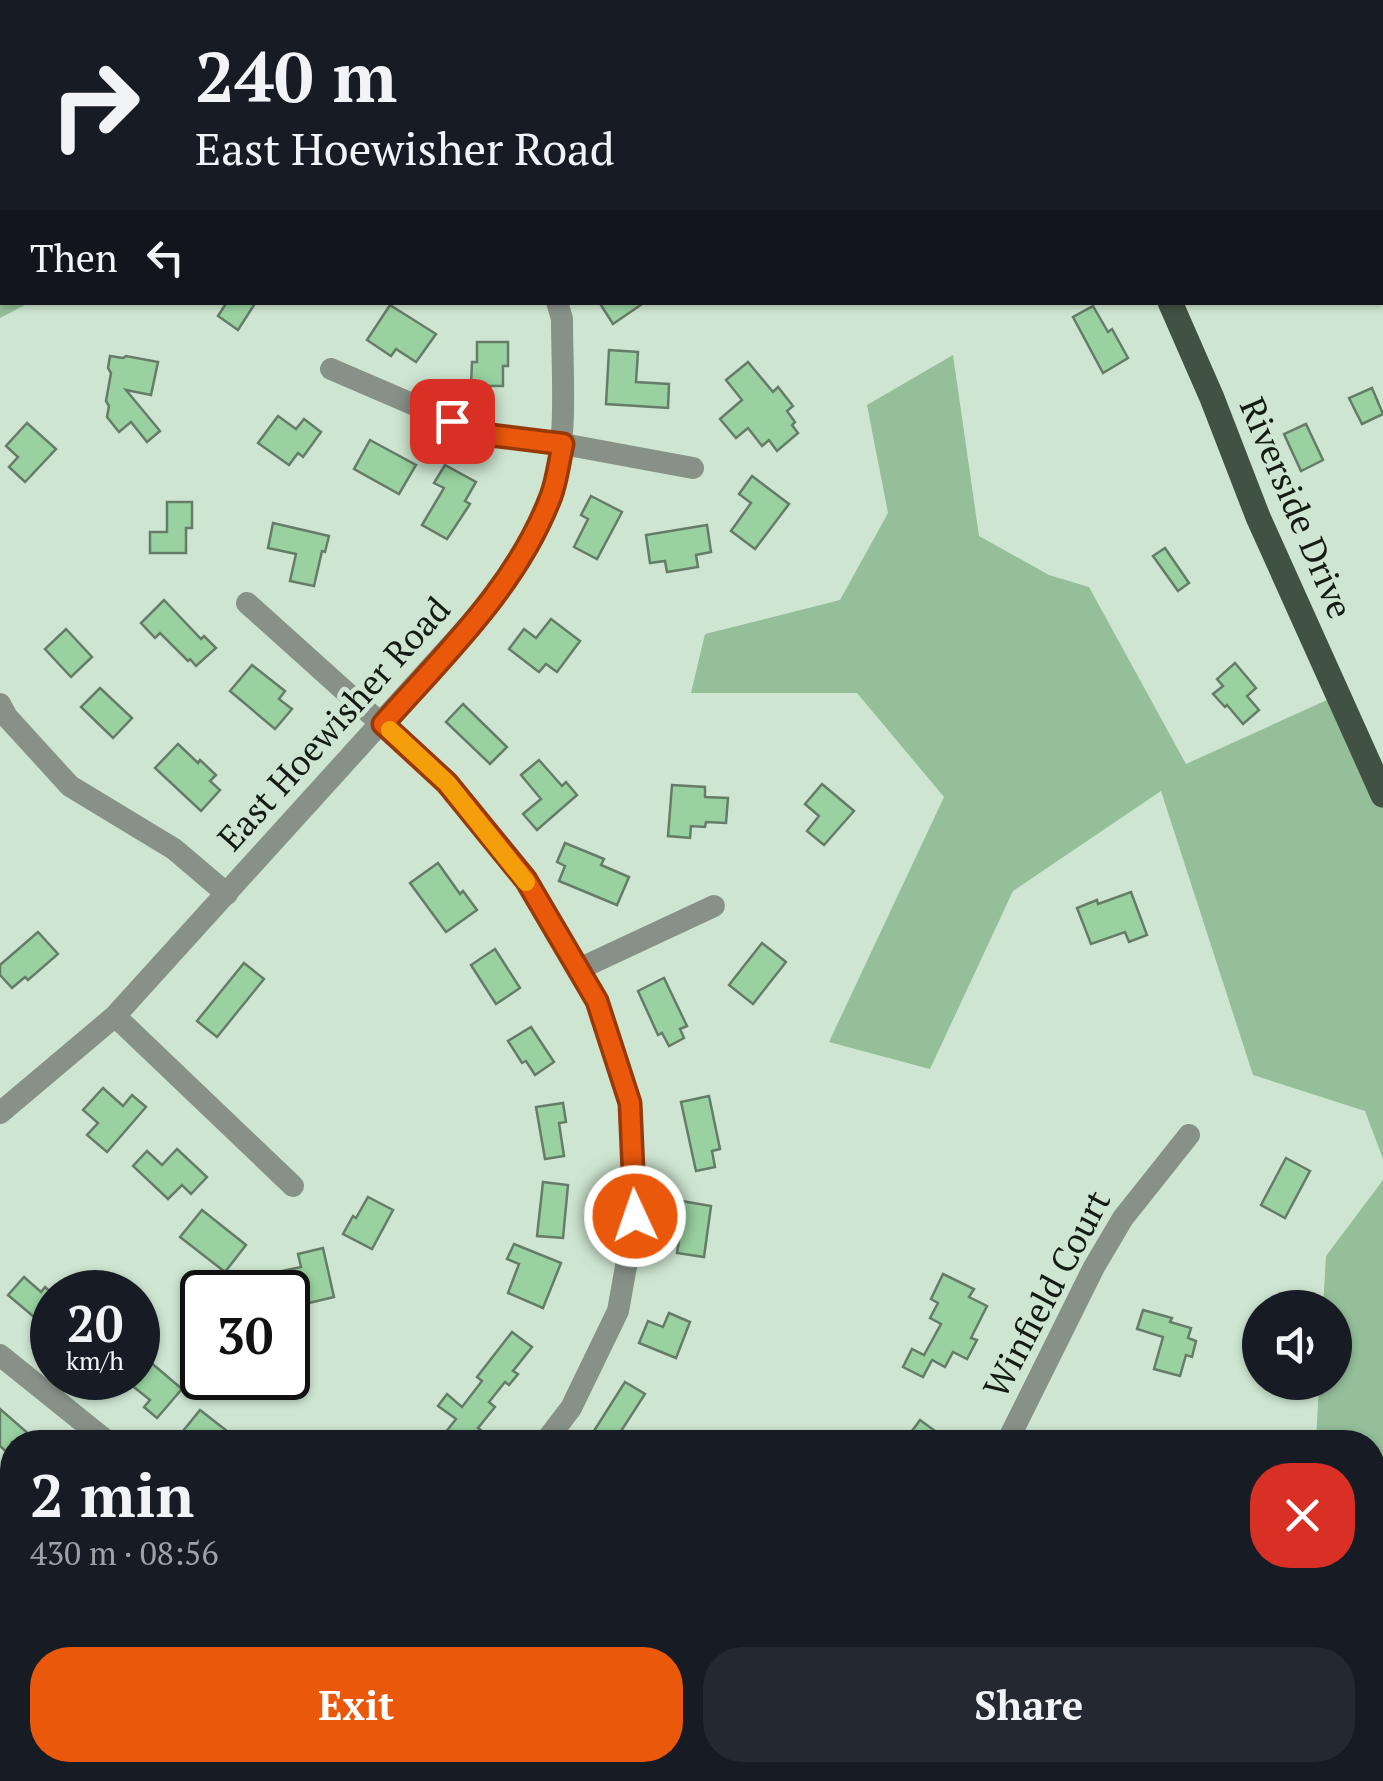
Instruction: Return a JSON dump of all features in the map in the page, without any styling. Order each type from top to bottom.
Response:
[{"type":"main road","name":"Riverside Drive","points":[[1171,305],[1258,516],[1383,795]]},
{"type":"street","name":"East Hoewisher Road","points":[[0,1113],[115,1016],[494,600],[534,534],[552,493],[563,444],[562,319],[558,305]]},
{"type":"street","points":[[331,369],[482,434],[563,444],[693,468]]},
{"type":"street","points":[[246,603],[447,783],[526,880],[597,1001],[630,1103],[635,1216],[618,1311],[571,1408],[554,1430]]},
{"type":"street","points":[[0,704],[7,717],[70,786],[174,849],[227,894]]},
{"type":"street","points":[[579,969],[714,906]]},
{"type":"street","points":[[115,1016],[292,1186]]},
{"type":"street","name":"Winfield Court","points":[[1013,1430],[1123,1218],[1188,1134]]},
{"type":"street","points":[[0,1355],[93,1430]]},
{"type":"green space","points":[[0,305],[25,305],[0,318]]},
{"type":"green space","points":[[953,355],[979,536],[1049,575],[1089,587],[1186,764],[1338,695],[1383,795],[1383,1159],[1365,1111],[1253,1075],[1161,791],[1013,891],[930,1069],[829,1042],[944,797],[857,693],[691,693],[705,634],[840,600],[888,513],[867,405]]},
{"type":"green space","points":[[1383,1180],[1383,1430],[1317,1430],[1318,1400],[1352,1400],[1352,1290],[1324,1290],[1326,1256]]},
{"type":"building","points":[[225,305],[254,305],[238,330],[218,316]]},
{"type":"building","points":[[390,305],[436,334],[416,362],[396,349],[391,356],[367,340]]},
{"type":"building","points":[[601,305],[641,305],[613,324]]},
{"type":"building","points":[[1093,306],[1128,358],[1103,373],[1073,317]]},
{"type":"building","points":[[477,342],[508,342],[503,386],[471,386]]},
{"type":"building","points":[[609,350],[638,352],[636,382],[669,384],[668,408],[606,404]]},
{"type":"building","points":[[110,356],[158,362],[151,395],[126,390],[160,431],[147,442],[131,422],[119,432],[107,417]]},
{"type":"building","points":[[748,362],[773,392],[778,387],[793,406],[787,411],[798,433],[777,451],[769,440],[762,446],[748,428],[736,438],[720,419],[742,400],[726,380]]},
{"type":"building","points":[[1372,388],[1383,414],[1362,424],[1349,398]]},
{"type":"building","points":[[278,416],[296,429],[304,419],[321,432],[303,457],[298,453],[289,465],[258,443]]},
{"type":"building","points":[[27,423],[56,449],[25,482],[9,467],[18,457],[6,446]]},
{"type":"building","points":[[1306,424],[1323,460],[1301,471],[1284,434]]},
{"type":"building","points":[[370,440],[416,465],[399,494],[354,469]]},
{"type":"building","points":[[445,465],[476,482],[465,501],[470,504],[447,539],[422,525],[444,488],[434,483]]},
{"type":"building","points":[[752,476],[789,504],[755,549],[731,531],[751,503],[739,494]]},
{"type":"building","points":[[591,496],[622,512],[597,559],[574,547],[588,519],[581,515]]},
{"type":"building","points":[[167,502],[192,502],[192,528],[186,528],[186,553],[150,553],[150,532],[167,532]]},
{"type":"building","points":[[273,523],[329,536],[314,586],[290,581],[296,554],[268,548]]},
{"type":"building","points":[[707,525],[711,552],[696,555],[698,567],[667,572],[665,561],[650,563],[646,535]]},
{"type":"building","points":[[1165,548],[1189,583],[1178,591],[1153,556]]},
{"type":"building","points":[[164,600],[201,639],[204,636],[216,648],[196,666],[160,633],[155,638],[141,623]]},
{"type":"building","points":[[551,619],[580,641],[557,672],[546,664],[539,672],[509,649],[524,629],[536,638]]},
{"type":"building","points":[[66,629],[92,657],[71,677],[45,649]]},
{"type":"building","points":[[1235,663],[1256,688],[1247,696],[1259,710],[1243,724],[1213,694],[1223,686],[1217,679]]},
{"type":"building","points":[[252,665],[285,691],[279,699],[292,709],[275,729],[230,691]]},
{"type":"building","points":[[100,688],[132,718],[113,738],[81,707]]},
{"type":"building","points":[[463,704],[507,747],[490,764],[446,722]]},
{"type":"building","points":[[178,744],[216,775],[210,781],[220,790],[201,811],[155,768]]},
{"type":"building","points":[[539,760],[562,786],[566,782],[577,795],[537,830],[523,814],[541,799],[521,775]]},
{"type":"building","points":[[822,784],[854,811],[824,845],[807,831],[819,816],[805,804]]},
{"type":"building","points":[[672,785],[705,787],[705,797],[728,798],[726,823],[691,826],[690,838],[668,836]]},
{"type":"building","points":[[565,843],[604,859],[601,865],[629,877],[617,905],[559,881],[565,866],[557,862]]},
{"type":"building","points":[[438,863],[477,910],[446,932],[410,883]]},
{"type":"building","points":[[1131,892],[1147,935],[1129,942],[1125,932],[1091,944],[1077,908]]},
{"type":"building","points":[[38,932],[58,954],[28,980],[25,977],[12,988],[0,975],[0,965]]},
{"type":"building","points":[[762,943],[786,962],[753,1004],[729,985]]},
{"type":"building","points":[[495,949],[520,988],[496,1004],[471,965]]},
{"type":"building","points":[[244,963],[264,979],[217,1037],[197,1021]]},
{"type":"building","points":[[664,978],[687,1026],[680,1029],[684,1038],[669,1046],[662,1033],[658,1035],[638,991]]},
{"type":"building","points":[[531,1027],[554,1062],[535,1075],[508,1041]]},
{"type":"building","points":[[103,1088],[123,1106],[132,1095],[146,1107],[107,1152],[87,1135],[98,1123],[83,1110]]},
{"type":"building","points":[[709,1096],[720,1149],[712,1151],[715,1167],[696,1171],[681,1102]]},
{"type":"building","points":[[563,1103],[566,1122],[559,1123],[564,1156],[545,1159],[536,1107]]},
{"type":"building","points":[[177,1149],[207,1177],[191,1194],[182,1185],[168,1199],[133,1166],[147,1151],[162,1165]]},
{"type":"building","points":[[1286,1158],[1310,1171],[1285,1218],[1261,1205]]},
{"type":"building","points":[[543,1182],[568,1185],[563,1238],[537,1236]]},
{"type":"building","points":[[368,1197],[393,1210],[372,1249],[343,1234]]},
{"type":"building","points":[[676,1200],[711,1206],[704,1257],[677,1253],[682,1223],[673,1222]]},
{"type":"building","points":[[202,1210],[246,1245],[227,1270],[222,1270],[180,1237]]},
{"type":"building","points":[[514,1244],[561,1263],[543,1308],[508,1293],[519,1264],[507,1259]]},
{"type":"building","points":[[323,1248],[334,1297],[310,1303],[310,1270],[287,1270],[301,1267],[298,1254]]},
{"type":"building","points":[[943,1274],[974,1289],[969,1297],[987,1306],[971,1338],[977,1340],[967,1359],[953,1352],[945,1367],[932,1360],[923,1377],[903,1367],[912,1349],[924,1355],[941,1324],[930,1318],[938,1303],[931,1299]]},
{"type":"building","points":[[24,1277],[30,1282],[30,1314],[8,1295]]},
{"type":"building","points":[[1143,1310],[1191,1328],[1188,1338],[1196,1341],[1192,1357],[1186,1355],[1180,1376],[1154,1369],[1163,1337],[1137,1329]]},
{"type":"building","points":[[669,1313],[690,1322],[676,1358],[639,1343],[648,1321],[663,1327]]},
{"type":"building","points":[[512,1332],[532,1347],[513,1371],[518,1374],[509,1385],[505,1382],[489,1402],[495,1407],[478,1428],[481,1430],[447,1430],[456,1419],[438,1406],[447,1394],[462,1407],[482,1381],[477,1377]]},
{"type":"building","points":[[160,1370],[180,1387],[157,1418],[144,1407],[150,1400],[160,1400]]},
{"type":"building","points":[[625,1382],[645,1394],[622,1430],[595,1430]]},
{"type":"building","points":[[0,1409],[24,1430],[0,1430]]},
{"type":"building","points":[[200,1410],[226,1430],[184,1430]]},
{"type":"building","points":[[920,1420],[934,1430],[913,1430]]},
{"type":"slow traffic","points":[[390,730],[447,783],[526,882]]},
{"type":"route","points":[[452,421],[482,434],[563,444],[552,493],[534,534],[494,600],[383,724],[447,783],[526,880],[597,1001],[630,1103],[635,1216]]}]
